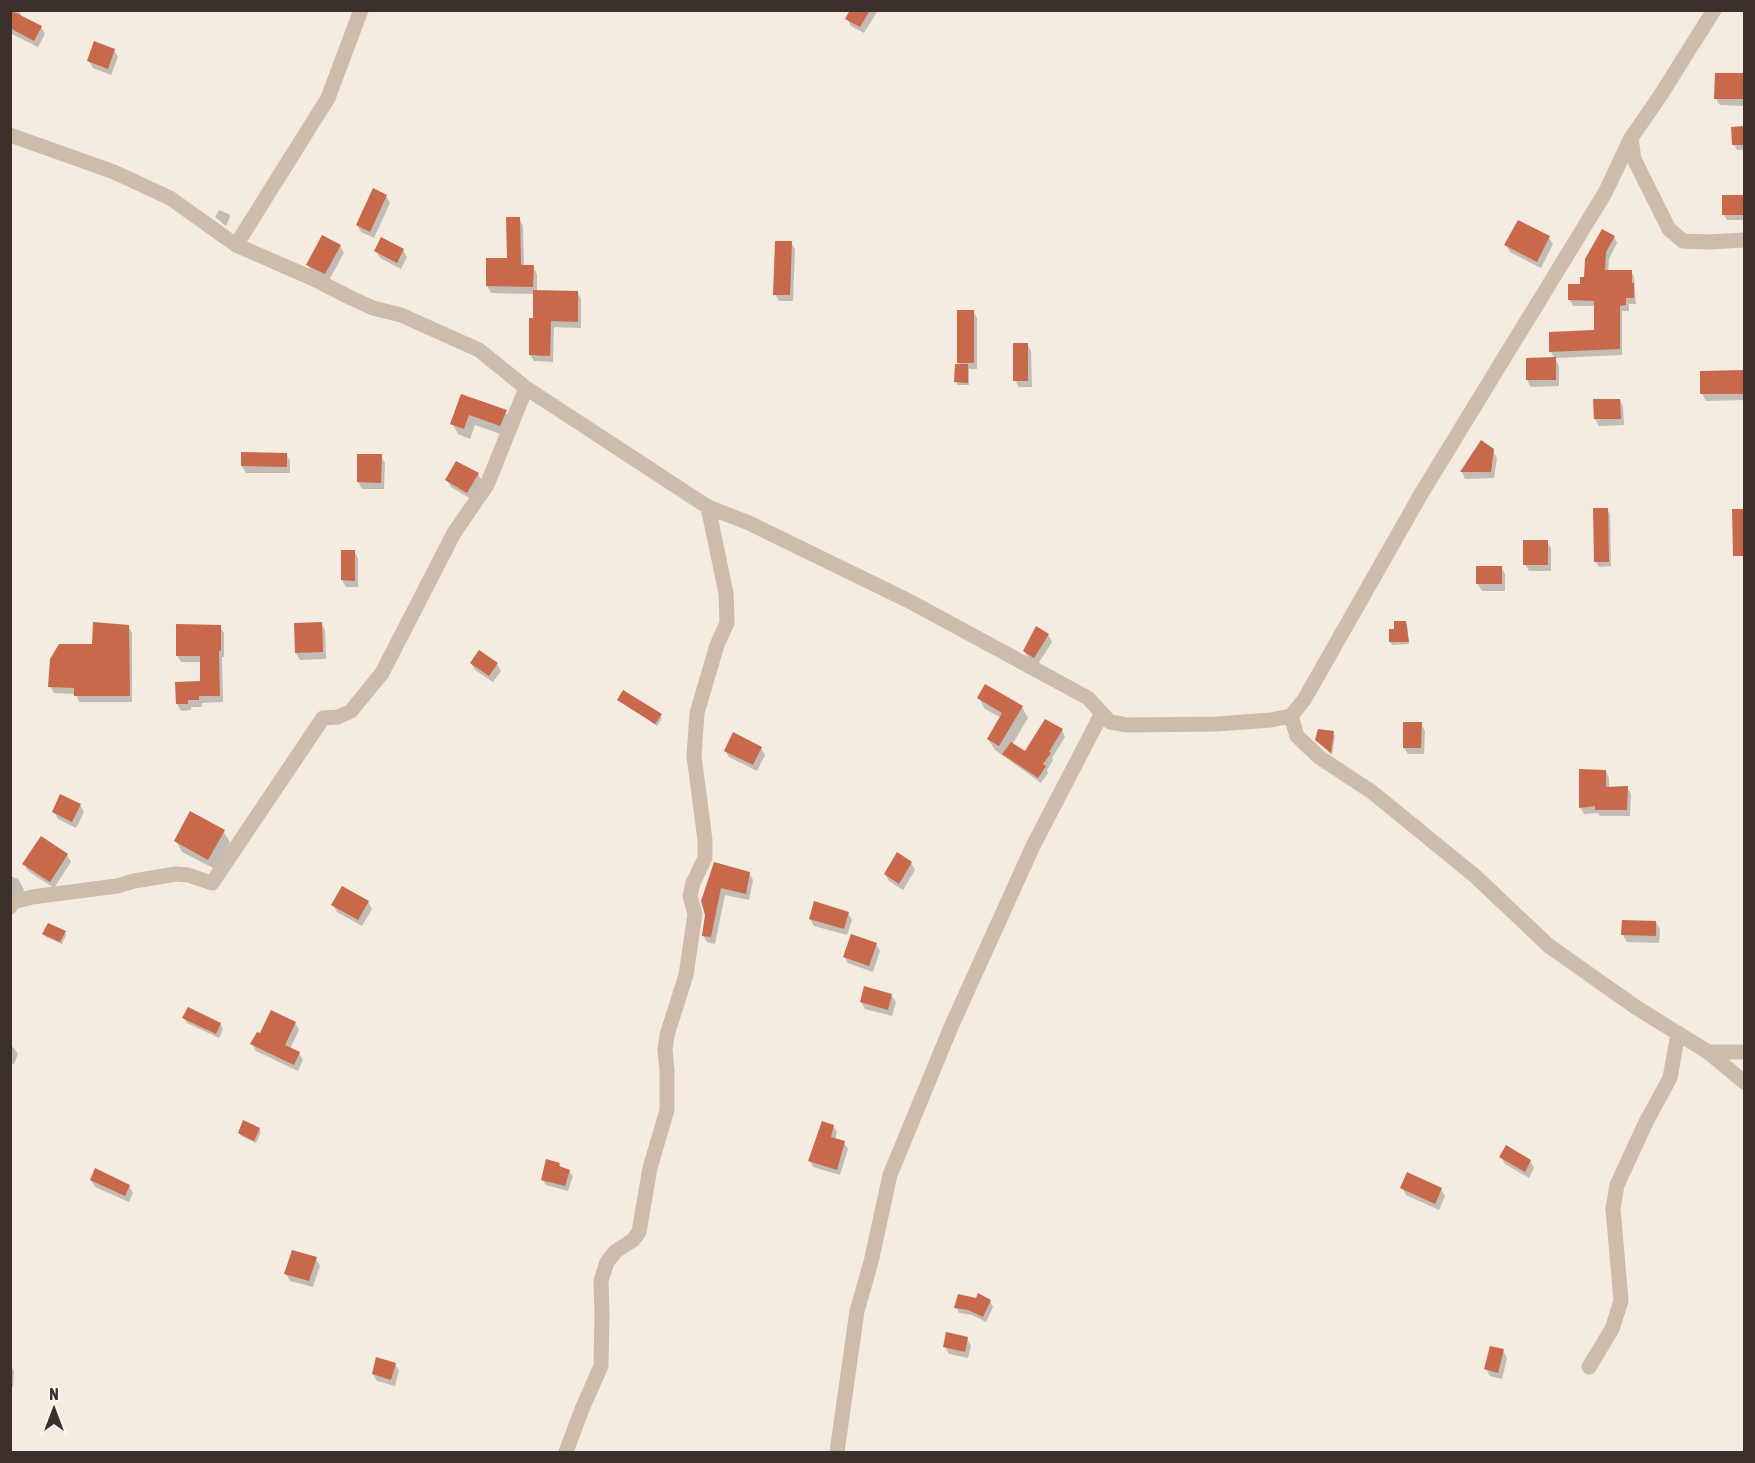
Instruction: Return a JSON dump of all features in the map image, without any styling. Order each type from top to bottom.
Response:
[{"type":"street","points":[[236,245],[328,98],[361,10]]},
{"type":"street","points":[[10,135],[114,172],[170,198],[236,245],[373,308],[401,315],[479,350],[526,388],[708,507],[749,523],[909,600],[1088,698],[1101,715],[1110,722],[1126,725],[1217,724],[1271,720],[1291,716],[1304,700],[1421,494],[1605,193],[1631,138],[1714,10]]},
{"type":"street","points":[[1631,138],[1635,159],[1669,229],[1683,241],[1744,240]]},
{"type":"street","points":[[10,907],[13,902],[32,897],[117,886],[176,874],[188,875],[212,883],[323,718],[338,717],[351,711],[382,673],[454,533],[487,485],[526,388]]},
{"type":"street","points":[[566,1452],[601,1366],[601,1281],[607,1262],[615,1251],[633,1240],[639,1232],[650,1168],[666,1110],[665,1050],[667,1035],[686,975],[695,914],[690,896],[693,883],[705,858],[705,840],[694,756],[697,713],[717,645],[727,623],[726,593],[708,507]]},
{"type":"street","points":[[837,1452],[857,1311],[871,1262],[890,1175],[951,1027],[1033,846],[1101,715]]},
{"type":"street","points":[[1291,716],[1297,736],[1319,757],[1372,792],[1475,876],[1549,946],[1637,1008],[1708,1052],[1744,1082]]},
{"type":"street","points":[[1589,1367],[1612,1329],[1621,1301],[1613,1209],[1617,1185],[1670,1077],[1678,1033]]},
{"type":"street","points":[[1708,1052],[1744,1052]]},
{"type":"building","points":[[10,10],[42,26],[34,41],[10,28]]},
{"type":"building","points":[[850,10],[870,10],[860,27],[845,19]]},
{"type":"building","points":[[94,41],[115,49],[108,69],[87,61]]},
{"type":"building","points":[[1715,73],[1744,73],[1744,99],[1714,99]]},
{"type":"building","points":[[1744,126],[1744,145],[1732,145],[1731,127]]},
{"type":"building","points":[[373,188],[387,195],[370,232],[356,225]]},
{"type":"building","points":[[1722,195],[1744,195],[1744,215],[1722,215]]},
{"type":"building","points":[[506,217],[520,217],[521,265],[534,265],[533,287],[486,286],[486,258],[507,258]]},
{"type":"building","points":[[1518,220],[1550,236],[1537,262],[1504,245]]},
{"type":"building","points":[[1602,229],[1615,236],[1606,252],[1605,270],[1632,270],[1632,283],[1634,283],[1634,298],[1626,298],[1626,305],[1620,306],[1620,349],[1549,352],[1549,332],[1594,330],[1594,301],[1568,300],[1568,284],[1580,284],[1580,277],[1584,277],[1585,259]]},
{"type":"building","points":[[322,235],[341,245],[325,274],[306,265]]},
{"type":"building","points":[[381,237],[404,249],[397,263],[374,251]]},
{"type":"building","points":[[775,241],[792,241],[790,295],[773,295]]},
{"type":"building","points":[[533,290],[578,291],[578,322],[551,321],[550,356],[529,355],[529,318],[533,318]]},
{"type":"building","points":[[957,310],[974,310],[974,363],[957,363]]},
{"type":"building","points":[[1013,343],[1028,343],[1028,381],[1013,381]]},
{"type":"building","points":[[1556,357],[1556,380],[1526,380],[1526,358]]},
{"type":"building","points":[[955,364],[968,364],[968,383],[954,382]]},
{"type":"building","points":[[1744,370],[1744,394],[1700,394],[1700,371]]},
{"type":"building","points":[[461,394],[507,410],[500,426],[469,415],[464,429],[450,424]]},
{"type":"building","points":[[1593,399],[1620,399],[1621,419],[1594,419]]},
{"type":"building","points":[[1481,440],[1494,449],[1491,472],[1460,472]]},
{"type":"building","points":[[241,452],[287,453],[287,467],[241,466]]},
{"type":"building","points":[[357,454],[382,454],[381,483],[357,482]]},
{"type":"building","points":[[456,461],[479,473],[467,493],[445,480]]},
{"type":"building","points":[[1593,508],[1608,508],[1609,562],[1594,562]]},
{"type":"building","points":[[1732,509],[1744,509],[1744,556],[1733,556]]},
{"type":"building","points":[[1523,540],[1548,540],[1548,565],[1523,565]]},
{"type":"building","points":[[341,550],[355,550],[355,581],[341,580]]},
{"type":"building","points":[[1476,566],[1502,566],[1502,584],[1476,584]]},
{"type":"building","points":[[1394,621],[1406,621],[1409,642],[1389,642],[1389,629],[1394,629]]},
{"type":"building","points":[[93,622],[129,625],[130,696],[74,696],[74,688],[48,687],[50,659],[59,644],[92,644]]},
{"type":"building","points":[[322,622],[323,652],[295,653],[294,623]]},
{"type":"building","points":[[176,624],[221,625],[220,696],[199,696],[199,700],[188,700],[188,704],[176,704],[175,682],[200,681],[200,656],[176,656]]},
{"type":"building","points":[[1036,626],[1049,634],[1034,658],[1023,651]]},
{"type":"building","points":[[479,650],[498,663],[489,676],[470,663]]},
{"type":"building","points":[[985,684],[1023,706],[999,746],[987,739],[1002,713],[977,698]]},
{"type":"building","points":[[623,690],[662,714],[655,724],[617,700]]},
{"type":"building","points":[[1045,719],[1063,729],[1049,752],[1051,753],[1043,764],[1046,766],[1038,778],[1002,754],[1011,742],[1025,751]]},
{"type":"building","points":[[1403,722],[1422,722],[1421,748],[1403,748]]},
{"type":"building","points":[[1318,729],[1334,731],[1331,753],[1315,740]]},
{"type":"building","points":[[733,732],[762,747],[753,765],[724,751]]},
{"type":"building","points":[[1579,769],[1606,770],[1606,787],[1628,786],[1627,810],[1595,810],[1595,806],[1579,808]]},
{"type":"building","points":[[60,794],[81,804],[72,822],[52,812]]},
{"type":"building","points":[[190,811],[225,830],[208,860],[174,841]]},
{"type":"building","points":[[41,836],[68,854],[50,882],[22,864]]},
{"type":"building","points":[[897,852],[912,862],[899,884],[884,874]]},
{"type":"building","points":[[714,862],[750,872],[746,894],[721,888],[711,937],[702,936],[705,915],[701,901]]},
{"type":"building","points":[[342,886],[369,901],[358,920],[331,905]]},
{"type":"building","points":[[814,901],[849,912],[844,929],[809,919]]},
{"type":"building","points":[[1622,920],[1656,921],[1656,936],[1621,935]]},
{"type":"building","points":[[48,923],[66,931],[60,942],[42,934]]},
{"type":"building","points":[[851,934],[877,943],[869,966],[843,957]]},
{"type":"building","points":[[864,986],[892,994],[888,1010],[860,1002]]},
{"type":"building","points":[[188,1007],[221,1023],[216,1034],[182,1018]]},
{"type":"building","points":[[271,1010],[296,1022],[285,1045],[300,1052],[294,1065],[250,1044],[257,1032],[260,1033]]},
{"type":"building","points":[[243,1120],[260,1128],[254,1141],[238,1133]]},
{"type":"building","points":[[822,1121],[834,1125],[831,1137],[845,1141],[837,1170],[808,1161]]},
{"type":"building","points":[[1506,1145],[1531,1160],[1525,1172],[1499,1157]]},
{"type":"building","points":[[546,1159],[560,1163],[559,1166],[570,1170],[565,1186],[541,1180]]},
{"type":"building","points":[[95,1168],[130,1185],[125,1196],[90,1180]]},
{"type":"building","points":[[1407,1172],[1442,1188],[1435,1204],[1400,1188]]},
{"type":"building","points":[[292,1250],[317,1257],[309,1281],[284,1274]]},
{"type":"building","points":[[978,1293],[991,1300],[983,1317],[968,1310],[954,1308],[958,1294],[976,1298]]},
{"type":"building","points":[[946,1332],[968,1337],[965,1352],[943,1347]]},
{"type":"building","points":[[1490,1346],[1504,1349],[1498,1373],[1484,1369]]},
{"type":"building","points":[[376,1357],[396,1363],[391,1380],[372,1374]]}]
